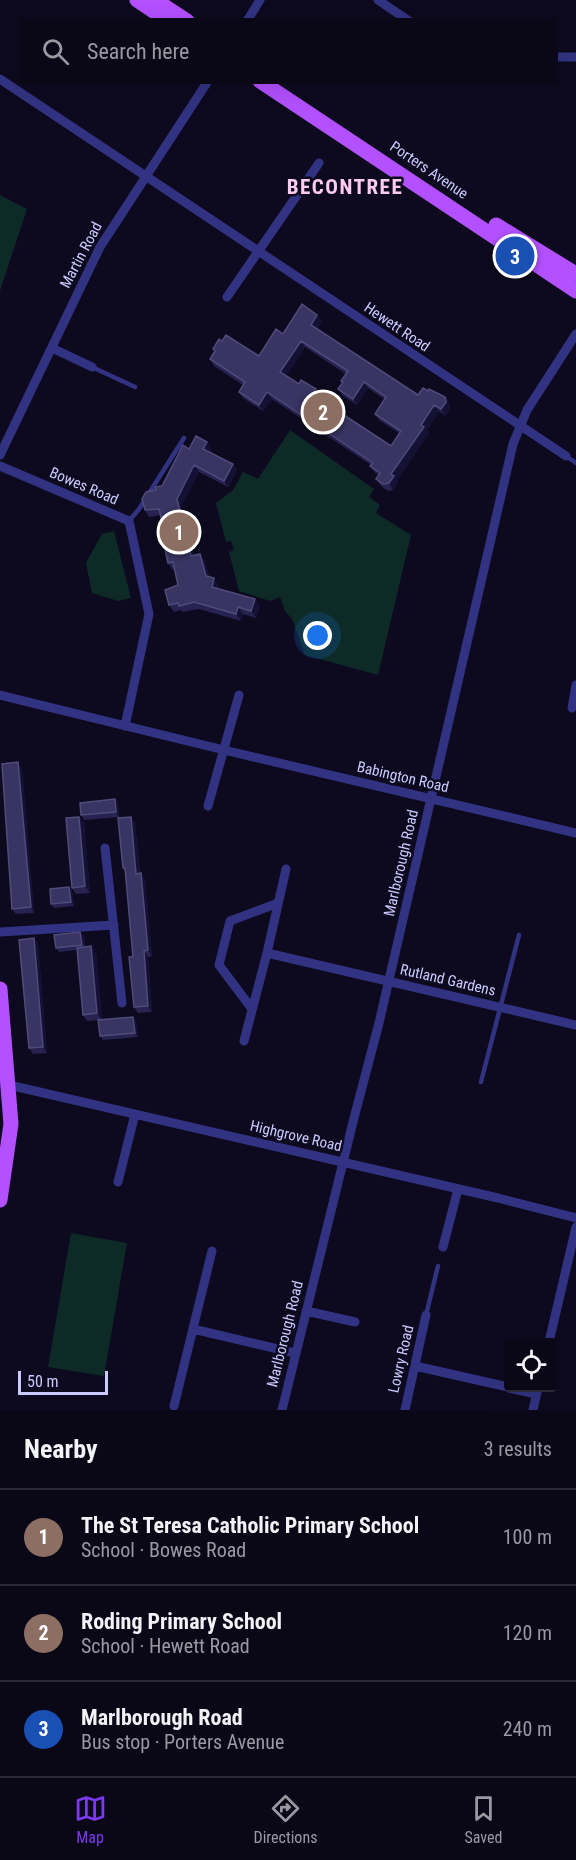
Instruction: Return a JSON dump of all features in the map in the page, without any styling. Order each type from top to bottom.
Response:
[{"type":"main road","points":[[137,0],[164,18]]},
{"type":"main road","points":[[155,0],[182,18]]},
{"type":"main road","name":"Porters Avenue","points":[[265,84],[576,291]]},
{"type":"main road","name":"Porters Avenue","points":[[283,84],[524,244],[576,274]]},
{"type":"main road","points":[[0,989],[11,1124],[0,1200]]},
{"type":"street","points":[[249,18],[260,0]]},
{"type":"street","points":[[378,0],[393,4],[406,18]]},
{"type":"street","points":[[558,57],[576,57]]},
{"type":"street","name":"Hewett Road","points":[[0,79],[566,456]]},
{"type":"street","name":"Martin Road","points":[[0,455],[100,248],[206,84]]},
{"type":"street","points":[[227,297],[319,163]]},
{"type":"street","name":"Marlborough Road","points":[[282,1410],[389,982],[513,444],[527,410],[576,334]]},
{"type":"street","points":[[51,348],[92,367]]},
{"type":"street","name":"Bowes Road","points":[[0,466],[129,521],[149,614],[125,726]]},
{"type":"street","points":[[572,708],[576,685]]},
{"type":"street","name":"Babington Road","points":[[0,695],[576,833]]},
{"type":"street","points":[[208,806],[239,695]]},
{"type":"street","points":[[105,848],[122,1003]]},
{"type":"street","points":[[243,1041],[267,953],[286,869]]},
{"type":"street","points":[[252,1009],[219,965],[230,921],[278,903]]},
{"type":"street","points":[[0,932],[114,925]]},
{"type":"street","name":"Rutland Gardens","points":[[267,953],[576,1026]]},
{"type":"street","name":"Highgrove Road","points":[[9,1085],[576,1218]]},
{"type":"street","points":[[118,1182],[135,1114]]},
{"type":"street","points":[[443,1246],[458,1189]]},
{"type":"street","points":[[550,1338],[576,1227]]},
{"type":"street","points":[[174,1407],[212,1251]]},
{"type":"street","points":[[306,1311],[355,1322]]},
{"type":"street","name":"Lowry Road","points":[[405,1410],[426,1316]]},
{"type":"street","points":[[193,1329],[295,1353]]},
{"type":"street","points":[[415,1366],[504,1387]]},
{"type":"street","points":[[532,1410],[537,1392]]},
{"type":"lane","points":[[92,367],[135,387]]},
{"type":"lane","points":[[129,521],[184,438]]},
{"type":"lane","points":[[566,456],[576,463]]},
{"type":"lane","name":"Rutland Gardens","points":[[482,1082],[519,935]]},
{"type":"lane","points":[[426,1316],[438,1266]]},
{"type":"green space","points":[[0,195],[27,209],[0,291]]},
{"type":"green space","points":[[290,430],[374,489],[369,497],[380,505],[376,513],[411,535],[378,675],[305,655],[292,619],[285,611],[280,597],[270,601],[239,591],[229,552],[234,550],[231,541],[226,542],[216,503],[233,490],[243,472],[258,479]]},
{"type":"green space","points":[[114,531],[131,598],[118,601],[92,593],[86,563],[102,534]]},
{"type":"green space","points":[[71,1233],[127,1243],[104,1376],[48,1367]]},
{"type":"building","points":[[302,304],[317,315],[311,325],[418,395],[423,388],[445,397],[446,402],[441,409],[434,405],[421,425],[424,427],[391,474],[394,476],[389,483],[383,484],[376,479],[380,473],[370,466],[373,463],[267,392],[259,405],[239,392],[245,382],[210,359],[219,339],[222,341],[226,335],[259,356],[276,329],[283,334]],"holes":[[[301,341],[348,371],[338,389],[353,399],[364,382],[386,397],[375,414],[401,431],[391,446],[312,394],[316,389],[301,380],[299,384],[280,372]]]},
{"type":"building","points":[[196,436],[207,442],[203,449],[233,464],[224,481],[194,465],[177,499],[191,556],[200,554],[206,576],[214,578],[212,587],[255,599],[251,611],[238,607],[236,614],[194,602],[179,606],[178,603],[169,605],[165,590],[178,585],[173,562],[168,563],[159,509],[145,510],[142,499],[146,492],[162,486],[183,445],[189,449]]},
{"type":"building","points":[[18,762],[31,907],[12,909],[2,764]]},
{"type":"building","points":[[115,799],[116,812],[81,815],[80,803]]},
{"type":"building","points":[[79,817],[85,886],[72,888],[66,818]]},
{"type":"building","points":[[131,817],[136,874],[141,873],[148,950],[144,951],[148,1006],[134,1007],[129,957],[133,957],[118,818]]},
{"type":"building","points":[[69,887],[71,902],[51,904],[50,889]]},
{"type":"building","points":[[80,932],[82,945],[56,948],[54,935]]},
{"type":"building","points":[[34,938],[43,1047],[29,1048],[19,940]]},
{"type":"building","points":[[91,946],[97,1013],[83,1015],[77,948]]},
{"type":"building","points":[[133,1017],[135,1033],[100,1036],[98,1020]]},
{"type":"place","name":"Marlborough Road","points":[[515,256]]},
{"type":"place","name":"Roding Primary School","points":[[323,412]]},
{"type":"place","name":"The St Teresa Catholic Primary School","points":[[179,532]]},
{"type":"district","name":"BECONTREE","points":[[345,187]]}]
